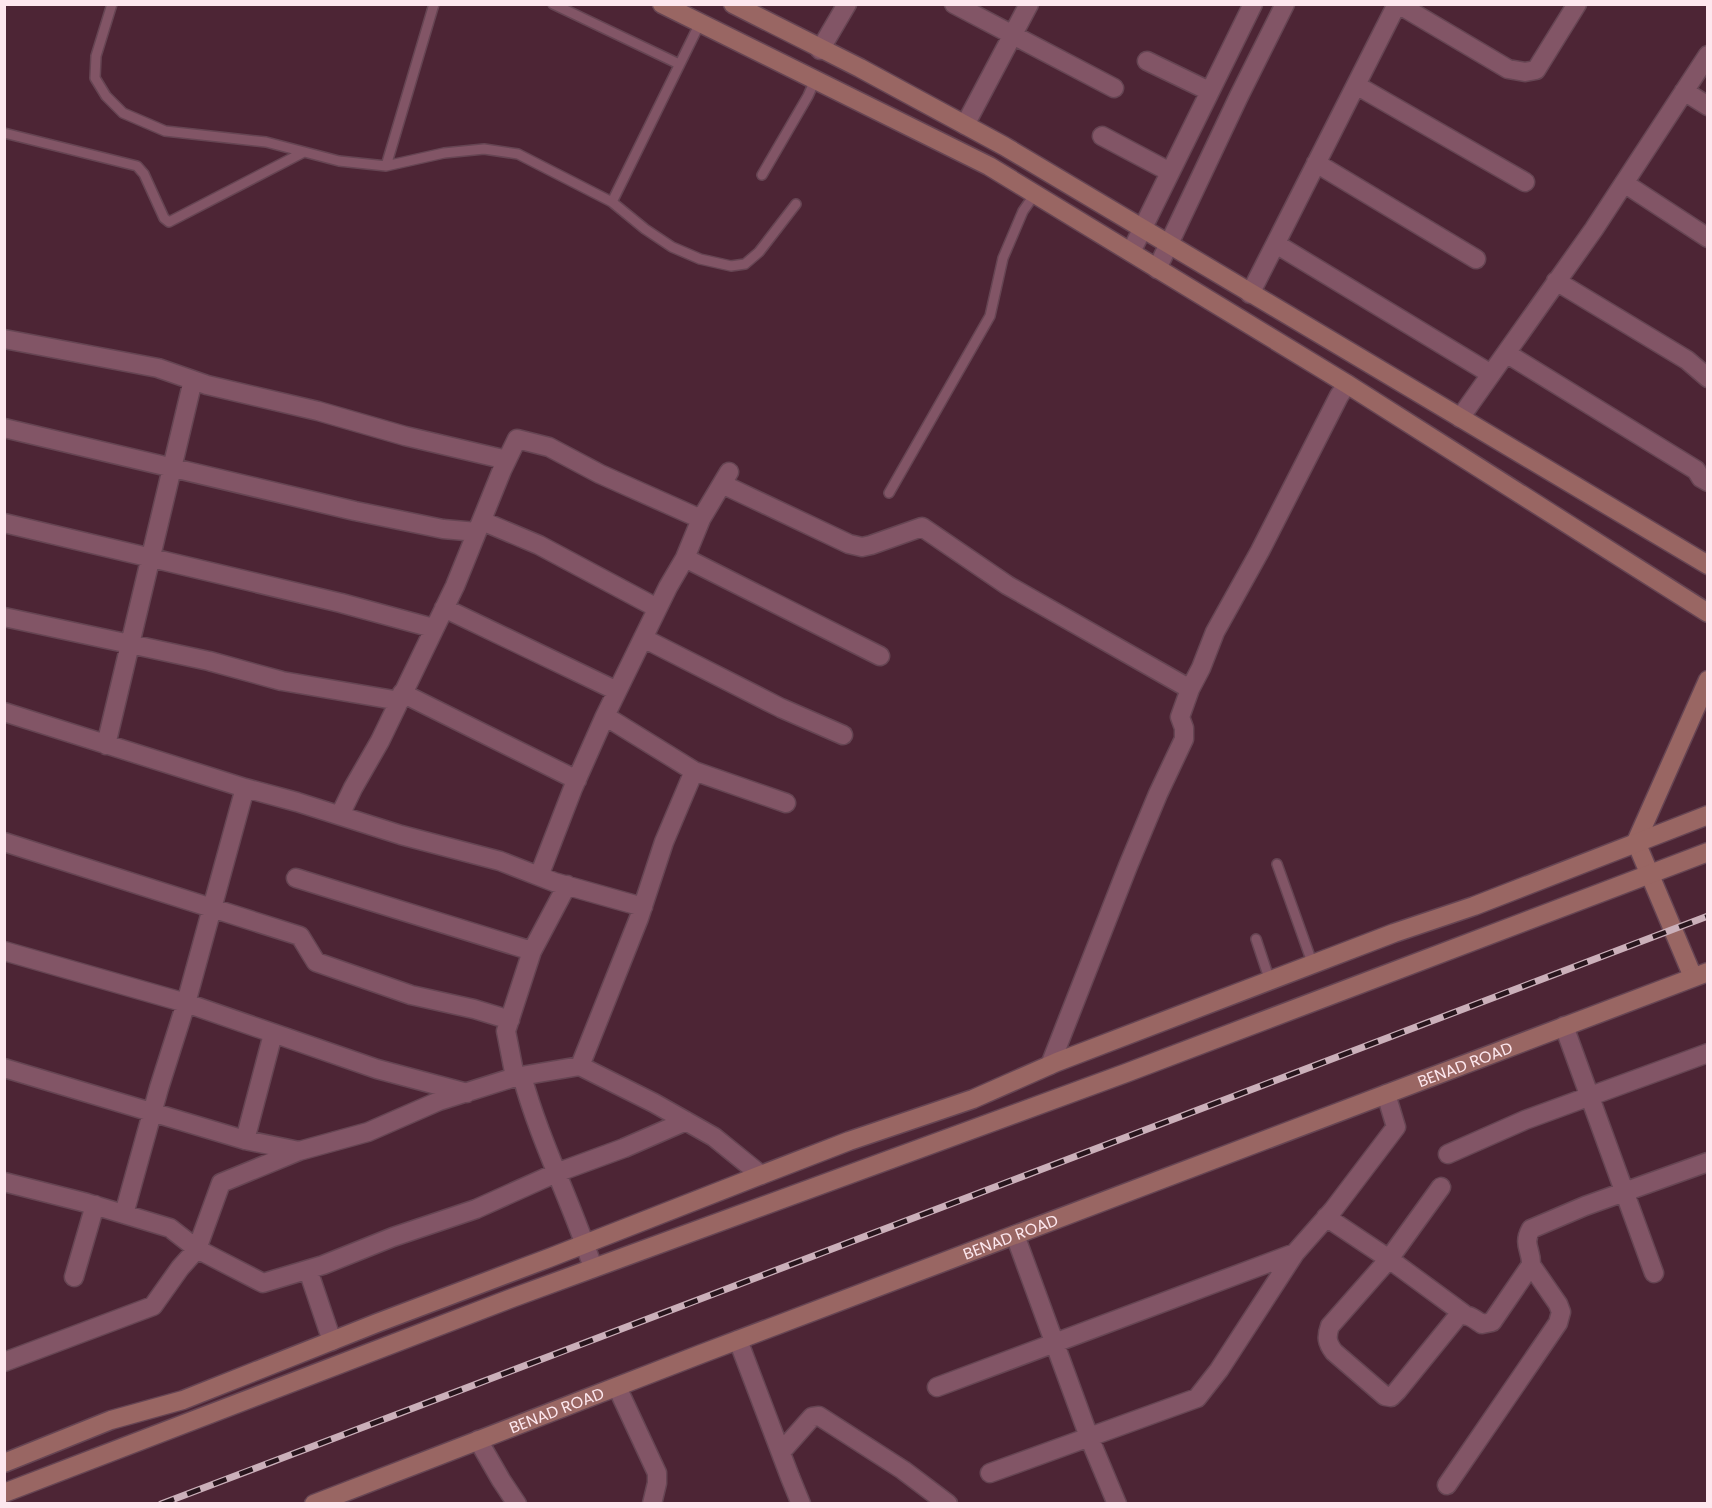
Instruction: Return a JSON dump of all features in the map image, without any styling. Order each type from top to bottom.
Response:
[{"type":"street","points":[[662,4],[973,158],[1035,194],[1347,384],[1707,613]]},
{"type":"street","points":[[733,4],[820,50],[860,68],[986,136],[1707,565]]},
{"type":"street","points":[[820,50],[847,4]]},
{"type":"street","points":[[954,4],[1114,88]]},
{"type":"street","points":[[965,125],[1029,4]]},
{"type":"street","points":[[1131,252],[1253,4]]},
{"type":"street","points":[[1158,269],[1285,4]]},
{"type":"street","points":[[1250,294],[1397,4],[1508,69],[1525,72],[1536,70],[1577,4]]},
{"type":"street","points":[[1460,418],[1624,183],[1707,56]]},
{"type":"street","points":[[1147,61],[1209,91]]},
{"type":"street","points":[[1356,85],[1525,182]]},
{"type":"street","points":[[1684,91],[1707,106]]},
{"type":"street","points":[[973,158],[986,136]]},
{"type":"street","points":[[1102,136],[1170,172]]},
{"type":"street","points":[[1316,163],[1476,259]]},
{"type":"street","points":[[1624,183],[1707,238]]},
{"type":"street","points":[[1276,244],[1491,374]]},
{"type":"street","points":[[1556,281],[1687,360],[1707,378]]},
{"type":"street","points":[[4,339],[158,368],[193,380],[318,411],[405,436],[507,460]]},
{"type":"street","points":[[1506,352],[1695,470],[1707,482]]},
{"type":"street","points":[[105,745],[193,380]]},
{"type":"street","points":[[1050,1065],[1154,805],[1184,739],[1184,728],[1180,717],[1190,689],[1215,632],[1347,384]]},
{"type":"street","points":[[4,428],[228,482],[442,529],[479,526],[539,546],[657,608]]},
{"type":"street","points":[[340,815],[444,608],[517,440],[540,445],[701,519]]},
{"type":"street","points":[[539,876],[605,716],[668,586],[685,558],[701,519],[725,478],[849,544],[862,547],[922,527],[1007,585],[1190,689]]},
{"type":"street","points":[[4,523],[341,603],[433,628]]},
{"type":"street","points":[[685,558],[880,656]]},
{"type":"street","points":[[444,608],[617,691]]},
{"type":"street","points":[[4,617],[209,662],[282,681],[401,697],[577,780]]},
{"type":"street","points":[[643,638],[781,708],[843,735]]},
{"type":"street","points":[[1700,975],[1649,874],[1636,842],[1707,680]]},
{"type":"street","points":[[4,712],[245,788],[401,835],[500,861],[539,876],[643,907]]},
{"type":"street","points":[[605,716],[694,771],[786,803]]},
{"type":"street","points":[[580,1066],[643,907],[664,842],[694,771]]},
{"type":"street","points":[[124,1214],[186,1003],[245,788]]},
{"type":"street","points":[[4,1463],[111,1420],[183,1400],[849,1141],[973,1099],[1050,1065],[1394,933],[1474,906],[1707,815]]},
{"type":"street","points":[[4,842],[300,936],[316,962],[411,994],[510,1020]]},
{"type":"street","points":[[4,1493],[593,1268],[1126,1073],[1707,852]]},
{"type":"street","points":[[296,878],[532,951]]},
{"type":"street","points":[[567,885],[532,951],[506,1031],[519,1077],[593,1268]]},
{"type":"street","points":[[4,951],[186,1003],[377,1069],[467,1093]]},
{"type":"street","name":"BENAD ROAD","points":[[314,1503],[1700,975]]},
{"type":"street","points":[[1563,1026],[1654,1273]]},
{"type":"street","points":[[245,1140],[273,1034]]},
{"type":"street","points":[[1448,1154],[1525,1120],[1707,1053]]},
{"type":"street","points":[[4,1362],[153,1306],[180,1268],[197,1249],[221,1183],[299,1152],[368,1132],[439,1101],[519,1077],[580,1066],[654,1103],[714,1137],[761,1175]]},
{"type":"street","points":[[4,1068],[245,1140],[299,1152]]},
{"type":"street","points":[[990,1473],[1197,1398],[1219,1370],[1295,1253],[1396,1127],[1386,1094]]},
{"type":"street","points":[[4,1182],[170,1227],[197,1249],[263,1283],[308,1270],[393,1237],[476,1209],[556,1173],[624,1148],[686,1121]]},
{"type":"street","points":[[1447,1485],[1558,1323],[1561,1312],[1558,1304],[1531,1265],[1526,1243],[1531,1229],[1585,1206],[1707,1162]]},
{"type":"street","points":[[1441,1187],[1389,1258],[1330,1326],[1327,1335],[1328,1344],[1334,1352],[1385,1396],[1391,1397],[1454,1320],[1464,1314]]},
{"type":"street","points":[[74,1276],[95,1205]]},
{"type":"street","points":[[1326,1217],[1389,1258],[1464,1314],[1482,1324],[1492,1322],[1531,1265]]},
{"type":"street","points":[[1015,1235],[1089,1437],[1117,1503]]},
{"type":"street","points":[[937,1387],[1295,1253]]},
{"type":"street","points":[[308,1270],[332,1341]]},
{"type":"street","points":[[738,1340],[801,1503]]},
{"type":"street","points":[[617,1387],[657,1473],[656,1501]]},
{"type":"street","points":[[782,1452],[812,1417],[819,1416],[903,1470],[948,1503]]},
{"type":"street","points":[[478,1440],[512,1502]]},
{"type":"lane","points":[[112,4],[96,56],[95,78],[106,96],[123,113],[165,131],[266,142],[339,161],[386,166],[444,153],[484,149],[518,154],[612,202],[645,229],[672,247],[700,259],[731,266],[745,264],[759,252],[796,204]]},
{"type":"lane","points":[[386,166],[434,4]]},
{"type":"lane","points":[[553,4],[679,64]]},
{"type":"lane","points":[[612,202],[700,23]]},
{"type":"lane","points":[[762,175],[815,80]]},
{"type":"lane","points":[[4,134],[137,166],[144,174],[164,218],[170,222],[304,152]]},
{"type":"lane","points":[[889,493],[990,316],[1003,258],[1023,211],[1035,194]]},
{"type":"lane","points":[[1277,864],[1314,965]]},
{"type":"lane","points":[[1256,939],[1270,981]]},
{"type":"railway","points":[[161,1504],[1708,916]]}]
